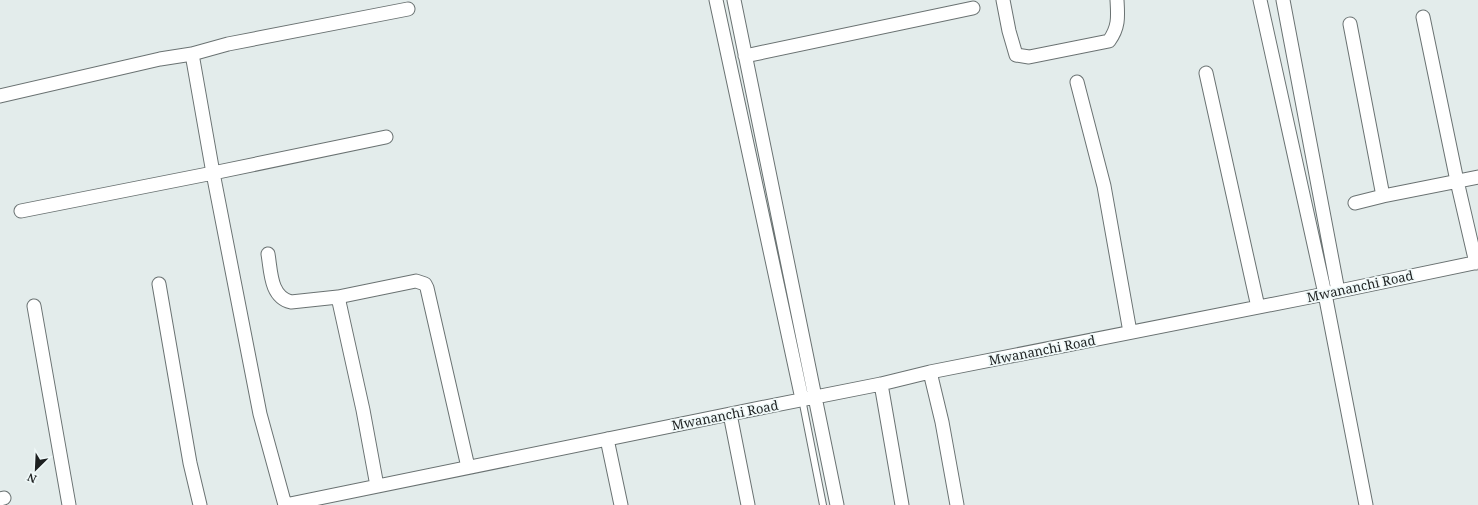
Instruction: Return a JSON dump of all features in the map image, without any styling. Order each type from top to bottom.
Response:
[{"type":"street","points":[[716,0],[802,399]]},
{"type":"street","points":[[734,0],[816,396],[837,505]]},
{"type":"street","points":[[1003,0],[1016,56],[1029,57],[1109,41],[1115,33],[1117,22],[1117,0]]},
{"type":"street","points":[[1260,0],[1332,292]]},
{"type":"street","points":[[1283,0],[1366,505]]},
{"type":"street","points":[[745,56],[973,8]]},
{"type":"street","points":[[0,96],[160,59],[192,54],[228,44],[408,9]]},
{"type":"street","points":[[1423,17],[1457,181],[1477,262]]},
{"type":"street","points":[[1350,24],[1383,196]]},
{"type":"street","points":[[192,54],[213,173],[260,414],[285,505]]},
{"type":"street","points":[[1206,73],[1258,307]]},
{"type":"street","points":[[1077,82],[1104,186],[1130,332]]},
{"type":"street","points":[[21,211],[213,173],[386,136]]},
{"type":"street","points":[[1355,203],[1478,177]]},
{"type":"street","points":[[268,254],[275,291],[279,297],[291,302],[338,297],[416,281],[425,284],[468,467]]},
{"type":"street","name":"Mwananchi Road","points":[[285,505],[880,384],[930,372],[1477,262]]},
{"type":"street","points":[[159,284],[190,463],[200,505]]},
{"type":"street","points":[[338,297],[363,410],[377,486]]},
{"type":"street","points":[[34,306],[69,505]]},
{"type":"street","points":[[930,372],[942,422],[958,505]]},
{"type":"street","points":[[880,384],[902,505]]},
{"type":"street","points":[[730,414],[748,505]]},
{"type":"street","points":[[606,439],[621,505]]},
{"type":"lane","points":[[802,399],[824,505]]}]
